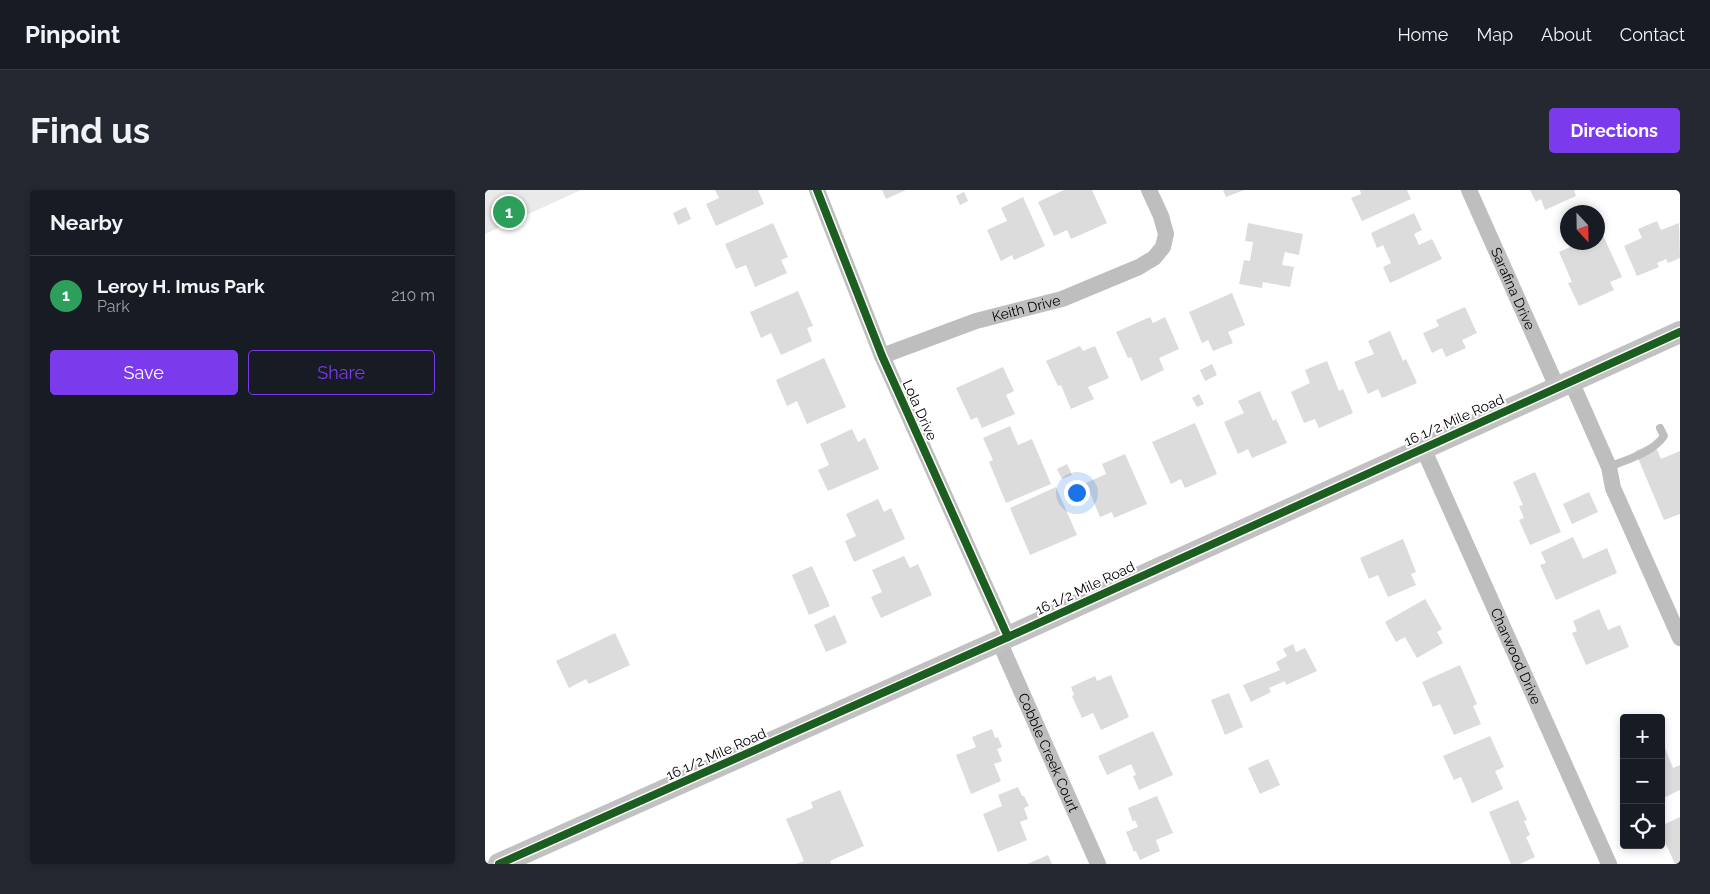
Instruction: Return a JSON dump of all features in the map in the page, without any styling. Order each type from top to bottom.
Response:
[{"type":"street","name":"Lola Drive","points":[[817,190],[882,356],[1003,639]]},
{"type":"street","name":"Keith Drive","points":[[882,356],[976,321],[1062,299],[1139,267],[1154,258],[1163,248],[1165,234],[1149,190]]},
{"type":"street","name":"Sarafina Drive","points":[[1469,190],[1564,384],[1609,467],[1613,488],[1680,638]]},
{"type":"street","name":"16 1/2 Mile Road","points":[[499,864],[1003,639],[1680,332]]},
{"type":"street","name":"Charwood Drive","points":[[1423,448],[1609,864]]},
{"type":"street","name":"Cobble Creek Court","points":[[1003,639],[1098,864]]},
{"type":"lane","points":[[1609,467],[1658,444],[1664,436],[1660,428]]},
{"type":"shaded area","points":[[485,190],[581,190],[485,234]]},
{"type":"building","points":[[715,190],[758,190],[764,204],[716,226],[706,204],[719,198]]},
{"type":"building","points":[[882,190],[906,190],[886,199]]},
{"type":"building","points":[[1064,190],[1092,190],[1107,223],[1071,239],[1067,230],[1054,236],[1038,202]]},
{"type":"building","points":[[1223,190],[1244,190],[1226,197]]},
{"type":"building","points":[[1360,190],[1407,190],[1411,199],[1362,221],[1351,198],[1361,194]]},
{"type":"building","points":[[1530,190],[1574,190],[1576,196],[1545,210],[1541,199],[1536,202]]},
{"type":"building","points":[[964,192],[968,201],[960,205],[956,196]]},
{"type":"building","points":[[1023,197],[1045,246],[1014,260],[1012,255],[1001,261],[987,230],[1007,221],[1001,208]]},
{"type":"building","points":[[686,207],[691,219],[678,225],[673,213]]},
{"type":"building","points":[[1414,213],[1422,230],[1414,234],[1419,245],[1432,239],[1442,259],[1390,283],[1383,267],[1391,263],[1383,245],[1377,248],[1371,233]]},
{"type":"building","points":[[1657,221],[1661,230],[1679,223],[1680,258],[1668,263],[1666,259],[1657,263],[1659,267],[1637,276],[1624,246],[1642,238],[1638,229]]},
{"type":"building","points":[[773,223],[788,257],[781,260],[787,273],[755,287],[746,265],[736,269],[725,244]]},
{"type":"building","points":[[1248,223],[1303,234],[1299,255],[1285,252],[1282,265],[1294,267],[1290,287],[1263,282],[1262,288],[1239,284],[1244,260],[1250,261],[1253,242],[1245,241]]},
{"type":"building","points":[[1605,240],[1622,277],[1610,282],[1614,290],[1579,306],[1568,283],[1572,282],[1559,252],[1563,250],[1605,250]]},
{"type":"building","points":[[798,291],[813,326],[807,328],[812,341],[781,355],[771,333],[761,338],[750,312]]},
{"type":"building","points":[[1232,293],[1245,325],[1228,332],[1233,343],[1213,351],[1208,340],[1202,343],[1189,312]]},
{"type":"building","points":[[1465,307],[1477,333],[1462,340],[1466,348],[1446,357],[1442,348],[1432,353],[1423,333],[1439,326],[1436,320]]},
{"type":"building","points":[[1150,317],[1153,323],[1165,317],[1179,349],[1159,358],[1164,370],[1141,381],[1131,357],[1128,358],[1116,332]]},
{"type":"building","points":[[1390,331],[1403,361],[1406,359],[1417,383],[1382,398],[1378,389],[1368,394],[1354,362],[1374,354],[1368,341]]},
{"type":"building","points":[[1080,346],[1083,351],[1095,346],[1109,378],[1088,387],[1094,399],[1071,409],[1061,385],[1058,386],[1046,361]]},
{"type":"building","points":[[824,358],[846,407],[807,424],[797,401],[787,406],[776,380]]},
{"type":"building","points":[[1327,361],[1339,391],[1343,389],[1353,413],[1319,428],[1315,419],[1304,423],[1291,392],[1310,383],[1305,370]]},
{"type":"building","points":[[1212,364],[1217,375],[1205,381],[1200,370]]},
{"type":"building","points":[[1003,367],[1014,391],[1006,395],[1015,414],[982,428],[977,417],[971,420],[956,388]]},
{"type":"building","points":[[1260,391],[1273,421],[1276,419],[1287,443],[1252,458],[1248,449],[1238,454],[1224,422],[1244,413],[1238,401]]},
{"type":"building","points":[[1199,394],[1204,404],[1197,407],[1192,398]]},
{"type":"building","points":[[1195,423],[1217,474],[1185,488],[1181,479],[1171,484],[1152,442]]},
{"type":"building","points":[[1010,426],[1018,445],[1032,439],[1051,484],[1006,503],[989,462],[993,460],[983,438]]},
{"type":"building","points":[[852,429],[858,442],[865,438],[879,469],[828,491],[818,470],[829,465],[820,444]]},
{"type":"building","points":[[1654,443],[1661,459],[1680,451],[1680,514],[1664,520],[1635,451]]},
{"type":"building","points":[[1125,454],[1147,504],[1114,518],[1112,512],[1100,517],[1086,483],[1106,474],[1102,464]]},
{"type":"building","points":[[1067,464],[1072,475],[1062,479],[1057,469]]},
{"type":"building","points":[[1535,472],[1561,532],[1530,545],[1519,520],[1524,518],[1519,506],[1523,505],[1513,482]]},
{"type":"building","points":[[1056,487],[1077,535],[1030,555],[1010,508]]},
{"type":"building","points":[[1589,492],[1598,512],[1572,524],[1563,504]]},
{"type":"building","points":[[878,499],[884,512],[891,508],[905,539],[854,562],[845,541],[856,536],[846,514]]},
{"type":"building","points":[[1573,537],[1583,559],[1607,548],[1617,573],[1556,600],[1540,565],[1546,563],[1541,552]]},
{"type":"building","points":[[1403,539],[1416,572],[1411,574],[1416,585],[1388,597],[1378,575],[1369,579],[1360,558]]},
{"type":"building","points":[[904,556],[910,568],[918,564],[932,595],[881,618],[871,597],[882,592],[872,570]]},
{"type":"building","points":[[812,566],[830,606],[809,615],[792,575]]},
{"type":"building","points":[[1425,599],[1442,629],[1437,632],[1443,643],[1417,658],[1405,637],[1396,642],[1385,622]]},
{"type":"building","points":[[1599,609],[1608,630],[1620,625],[1629,647],[1586,665],[1572,633],[1577,631],[1573,621]]},
{"type":"building","points":[[835,615],[847,643],[826,652],[814,625]]},
{"type":"building","points":[[615,633],[630,665],[589,684],[586,679],[569,688],[556,661]]},
{"type":"building","points":[[1293,644],[1296,652],[1305,648],[1317,671],[1286,685],[1285,681],[1269,688],[1271,692],[1251,702],[1243,685],[1280,670],[1276,662],[1287,656],[1283,649]]},
{"type":"building","points":[[1460,665],[1477,704],[1473,706],[1481,724],[1454,735],[1440,704],[1433,707],[1422,682]]},
{"type":"building","points":[[1111,675],[1129,717],[1101,730],[1093,713],[1082,718],[1072,696],[1074,695],[1071,687],[1095,676],[1097,681]]},
{"type":"building","points":[[1229,693],[1243,727],[1225,735],[1211,700]]},
{"type":"building","points":[[992,729],[995,738],[998,737],[1002,747],[997,749],[1002,761],[994,764],[1001,781],[971,794],[956,755],[976,747],[972,737]]},
{"type":"building","points":[[1153,731],[1173,775],[1139,790],[1133,776],[1136,775],[1131,764],[1107,775],[1098,756]]},
{"type":"building","points":[[1490,736],[1504,767],[1495,771],[1503,789],[1472,803],[1461,777],[1454,780],[1443,756]]},
{"type":"building","points":[[1665,748],[1673,768],[1680,765],[1680,790],[1665,797]]},
{"type":"building","points":[[1268,759],[1280,785],[1260,794],[1248,768]]},
{"type":"building","points":[[1018,787],[1029,806],[1024,808],[1028,819],[1020,822],[1027,840],[998,852],[983,814],[1002,806],[998,795]]},
{"type":"building","points":[[840,790],[864,846],[830,861],[831,864],[796,864],[804,861],[786,819],[813,808],[811,802]]},
{"type":"building","points":[[1157,796],[1173,833],[1156,840],[1160,851],[1140,860],[1136,851],[1134,852],[1126,832],[1138,827],[1135,820],[1133,822],[1128,808]]},
{"type":"building","points":[[1518,800],[1527,820],[1524,821],[1530,835],[1526,837],[1535,857],[1520,864],[1511,864],[1489,812]]},
{"type":"building","points":[[1680,817],[1680,864],[1675,864],[1665,842],[1665,824]]},
{"type":"building","points":[[1048,855],[1052,864],[1027,864]]},
{"type":"cycle path","points":[[817,190],[882,356],[1008,637]]},
{"type":"cycle path","points":[[499,864],[1008,637],[1680,332]]},
{"type":"place","name":"Leroy H. Imus Park","points":[[509,212]]}]
